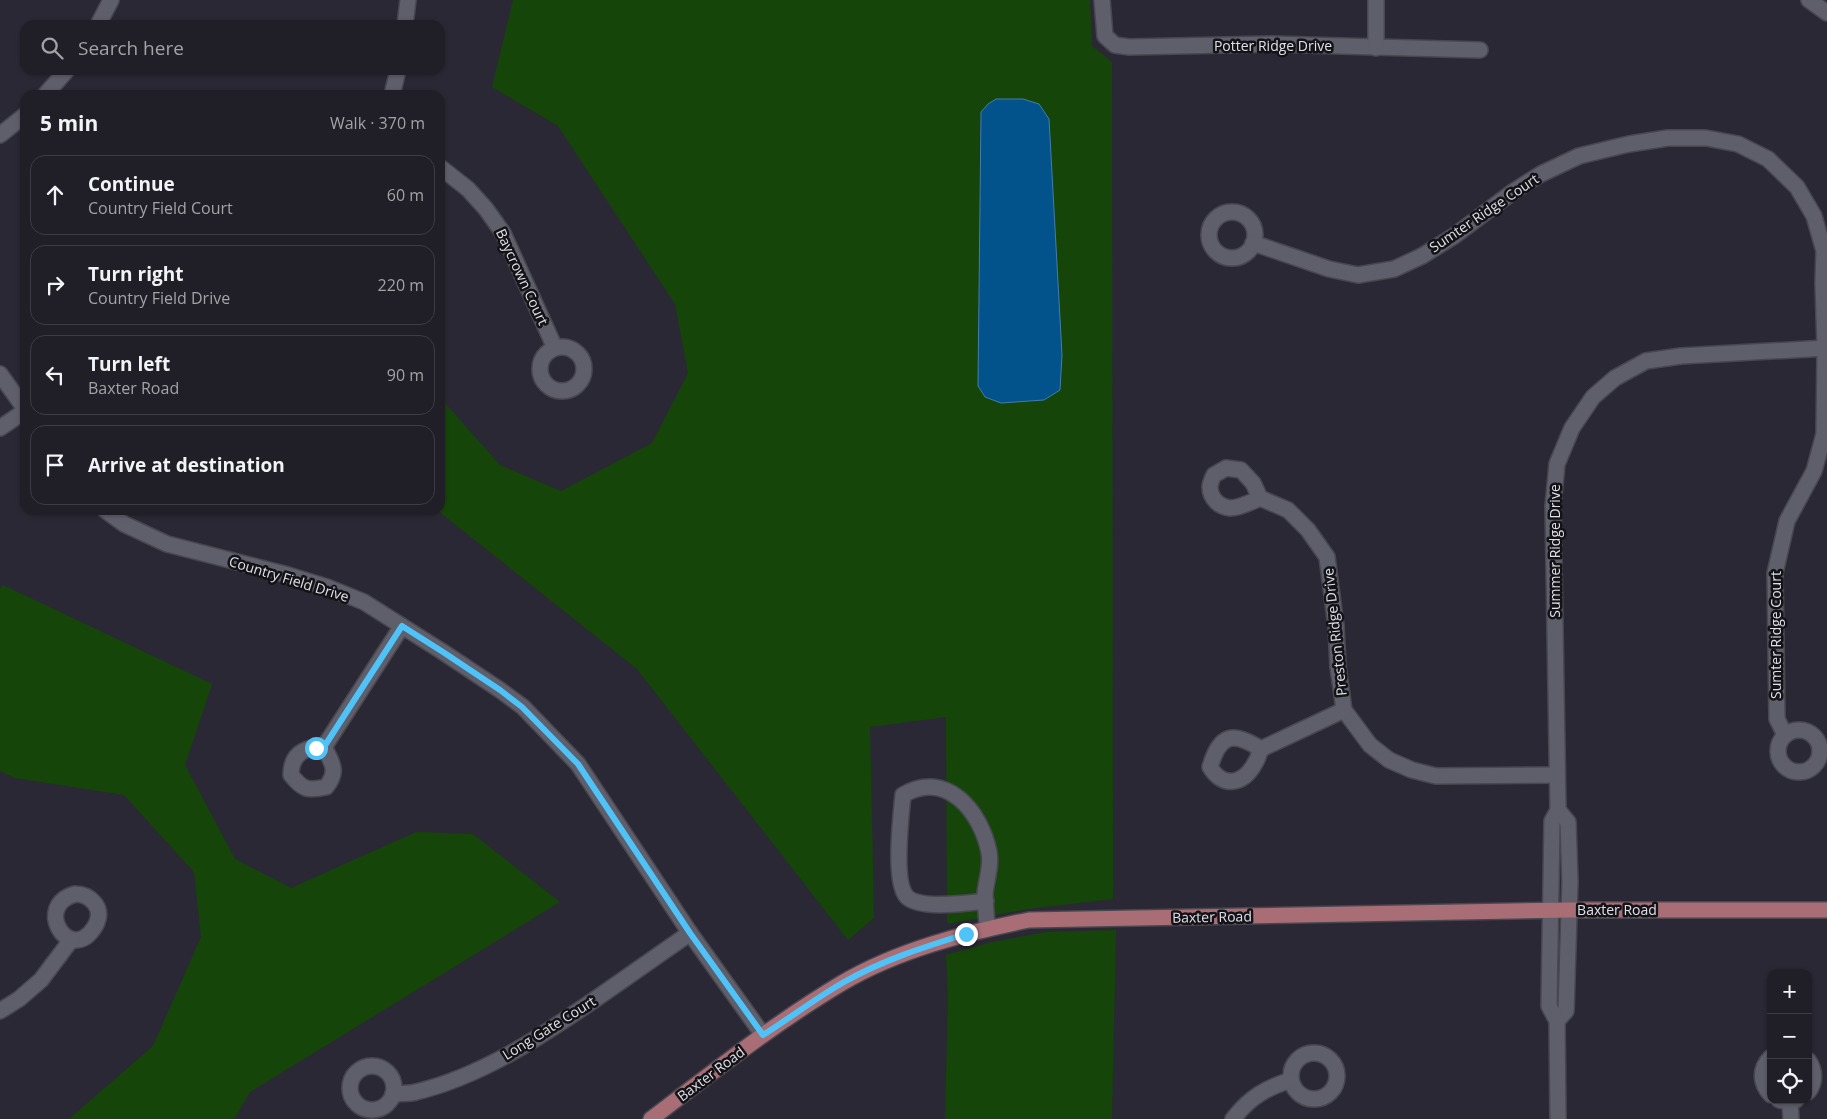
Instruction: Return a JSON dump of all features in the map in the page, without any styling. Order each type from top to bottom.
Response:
[{"type":"main road","name":"Baxter Road","points":[[651,1119],[763,1035],[843,982],[909,952],[987,929],[1028,920],[1570,910],[1827,910]]},
{"type":"street","points":[[101,20],[111,0]]},
{"type":"street","points":[[406,20],[408,0]]},
{"type":"street","name":"Potter Ridge Drive","points":[[1102,0],[1105,36],[1115,44],[1144,47],[1272,44],[1480,50]]},
{"type":"street","points":[[1376,0],[1376,48]]},
{"type":"street","points":[[1809,0],[1827,13]]},
{"type":"street","points":[[49,90],[63,75]]},
{"type":"street","points":[[393,90],[397,75]]},
{"type":"street","points":[[0,135],[20,119]]},
{"type":"street","name":"Sumter Ridge Court","points":[[1253,243],[1329,269],[1358,275],[1394,269],[1422,256],[1454,236],[1514,191],[1541,174],[1579,156],[1629,144],[1668,138],[1706,138],[1738,144],[1768,159],[1797,187],[1814,216],[1824,251],[1822,283],[1826,348],[1824,434],[1814,470],[1787,521],[1775,573],[1777,719],[1785,735]]},
{"type":"street","name":"Baycrown Court","points":[[445,171],[468,190],[486,209],[503,234],[555,348]]},
{"type":"street","name":"Summer Ridge Drive","points":[[1558,1119],[1557,1020],[1549,1006],[1552,821],[1558,810],[1553,506],[1557,464],[1572,428],[1593,397],[1615,378],[1646,361],[1681,356],[1826,348]]},
{"type":"street","points":[[0,374],[20,403]]},
{"type":"street","points":[[0,428],[20,414]]},
{"type":"street","name":"Preston Ridge Drive","points":[[1260,498],[1288,510],[1308,530],[1327,557],[1344,710],[1370,745],[1389,760],[1412,770],[1436,776],[1557,775]]},
{"type":"street","name":"Country Field Drive","points":[[112,515],[124,524],[168,544],[288,575],[327,587],[364,602],[500,690],[522,707],[578,764],[690,933],[763,1035]]},
{"type":"street","points":[[324,747],[402,626]]},
{"type":"street","points":[[1261,749],[1344,710]]},
{"type":"street","points":[[986,901],[935,904],[918,902],[906,896],[902,886],[898,853],[903,795],[912,790],[927,786],[944,789],[960,798],[970,809],[984,833],[990,854],[986,901],[987,929]]},
{"type":"street","name":"Summer Ridge Drive","points":[[1557,1020],[1566,1011],[1570,910],[1568,822],[1558,810]]},
{"type":"street","name":"Long Gate Court","points":[[393,1094],[415,1093],[448,1082],[513,1052],[570,1016],[690,933]]},
{"type":"street","points":[[0,1011],[19,999],[41,980],[71,940]]},
{"type":"street","points":[[1767,1062],[1762,1075],[1767,1090]]},
{"type":"street","points":[[1812,1065],[1814,1074],[1812,1083]]},
{"type":"street","points":[[1233,1119],[1250,1100],[1273,1086],[1291,1080]]},
{"type":"street","points":[[1788,1104],[1791,1119]]},
{"type":"green space","points":[[513,0],[1090,0],[1092,46],[1112,62],[1113,899],[1028,909],[947,924],[946,717],[870,727],[874,918],[848,940],[637,669],[443,515],[445,515],[445,403],[500,465],[561,491],[652,443],[688,373],[675,304],[558,126],[492,87]],"holes":[[[988,104],[1049,119],[1062,355],[1060,390],[978,386],[980,129],[981,112]]]},
{"type":"green space","points":[[3,585],[212,684],[185,765],[235,859],[291,888],[416,832],[473,834],[560,902],[250,1092],[234,1119],[69,1119],[153,1046],[201,937],[194,872],[124,795],[15,778],[0,771],[0,589]]},
{"type":"green space","points":[[1116,930],[1112,1119],[945,1119],[948,997],[946,955],[992,942],[1046,932]]},
{"type":"water","points":[[996,99],[1023,99],[1039,104],[1049,119],[1062,355],[1060,390],[1044,400],[1001,403],[985,397],[978,386],[981,112]]},
{"type":"route","points":[[316,748],[324,747],[402,626],[443,652],[522,707],[578,764],[690,933],[763,1035],[843,982],[875,966],[909,952],[966,934]]}]
